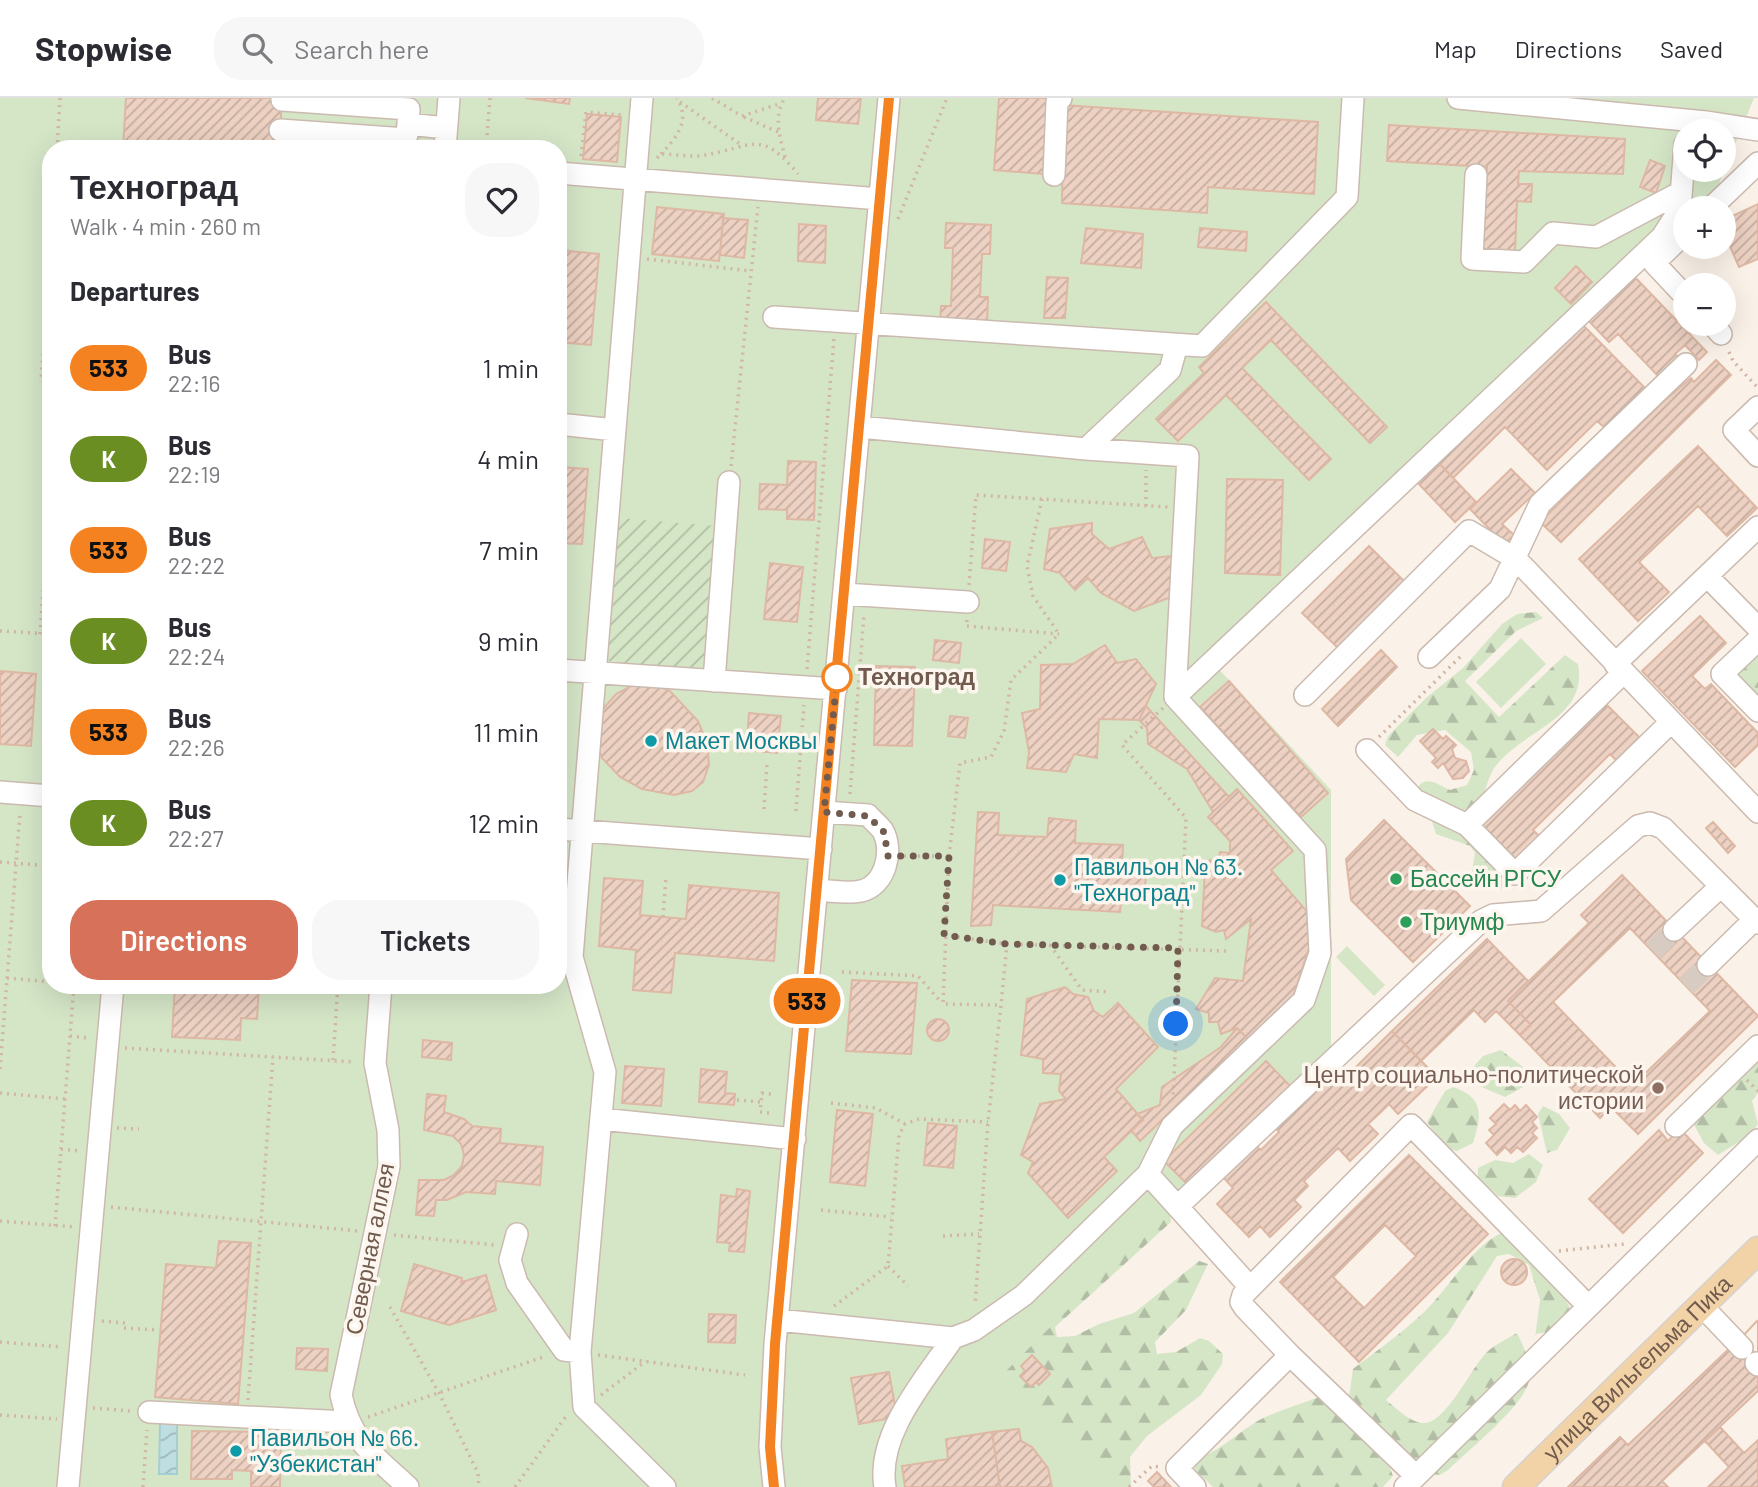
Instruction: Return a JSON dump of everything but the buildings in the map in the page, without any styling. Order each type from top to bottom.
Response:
[{"type":"main road","name":"улица Вильгельма Пика","points":[[1516,1487],[1758,1250]]},
{"type":"street","points":[[280,130],[446,138],[449,98]]},
{"type":"street","points":[[774,1487],[770,1447],[778,1320],[836,689],[855,595],[860,427],[889,98]]},
{"type":"street","points":[[1054,175],[1057,102],[1061,98]]},
{"type":"street","points":[[774,317],[1202,346],[1347,197],[1353,98]]},
{"type":"street","points":[[1458,98],[1673,122]]},
{"type":"street","points":[[282,100],[409,109],[407,137]]},
{"type":"street","points":[[567,942],[582,831],[641,108]]},
{"type":"street","points":[[1736,128],[1758,130]]},
{"type":"street","points":[[1724,196],[1758,163]]},
{"type":"street","points":[[567,174],[880,199]]},
{"type":"street","points":[[1476,175],[1472,259],[1524,262],[1553,233],[1596,237],[1681,192]]},
{"type":"street","points":[[1175,697],[1662,237],[1680,209],[1682,182]]},
{"type":"street","points":[[1673,244],[1654,262],[1673,283]]},
{"type":"street","points":[[1086,449],[1170,370],[1177,345]]},
{"type":"street","points":[[1429,657],[1500,589],[1540,504],[1686,364]]},
{"type":"street","points":[[1758,407],[1734,430],[1758,456]]},
{"type":"street","points":[[567,425],[615,430]]},
{"type":"street","points":[[860,427],[1188,456],[1175,697],[1315,850],[1320,953],[1304,1000],[1172,1126],[1148,1174],[1024,1295],[963,1334],[892,1434],[881,1467],[885,1487]]},
{"type":"street","points":[[714,681],[729,482]]},
{"type":"street","points":[[1467,825],[1707,576],[1758,527]]},
{"type":"street","points":[[1305,695],[1469,531],[1516,559],[1671,722],[1753,797]]},
{"type":"street","points":[[1707,576],[1758,628]]},
{"type":"street","points":[[855,595],[968,603]]},
{"type":"street","points":[[1758,640],[1722,674],[1758,711]]},
{"type":"street","points":[[567,671],[836,689]]},
{"type":"street","points":[[1367,750],[1415,800],[1467,825],[1515,874],[1671,722]]},
{"type":"street","points":[[0,792],[42,795]]},
{"type":"street","points":[[817,890],[848,893],[865,891],[879,880],[888,856],[884,832],[868,816],[824,812]]},
{"type":"street","points":[[1178,1206],[1481,921],[1493,915],[1541,911],[1638,826],[1650,823],[1663,828],[1756,922],[1708,965]]},
{"type":"street","points":[[567,830],[821,849]]},
{"type":"street","points":[[1675,930],[1721,886]]},
{"type":"street","points":[[567,963],[605,1072],[572,1351],[584,1407],[665,1487]]},
{"type":"street","points":[[68,1487],[112,994]]},
{"type":"street","name":"Северная аллея","points":[[380,994],[376,1063],[388,1130],[389,1166],[341,1395],[347,1422],[365,1448],[408,1487]]},
{"type":"street","points":[[1676,1126],[1758,1046]]},
{"type":"street","points":[[601,1119],[795,1139]]},
{"type":"street","points":[[1588,1306],[1411,1125],[1249,1286],[1243,1295],[1242,1305],[1410,1481],[1758,1140]]},
{"type":"street","points":[[1148,1174],[1249,1286]]},
{"type":"street","points":[[515,1241],[510,1260],[517,1283],[572,1351]]},
{"type":"street","points":[[1701,1305],[1752,1359]]},
{"type":"street","points":[[778,1320],[963,1334]]},
{"type":"street","points":[[1195,1487],[1177,1468],[1290,1355]]},
{"type":"street","points":[[149,1412],[347,1422]]},
{"type":"path","points":[[58,140],[60,98]]},
{"type":"path","points":[[487,140],[490,98]]},
{"type":"path","points":[[712,98],[742,116],[778,132]]},
{"type":"path","points":[[785,98],[778,132],[786,159]]},
{"type":"path","points":[[894,231],[947,98]]},
{"type":"path","points":[[679,100],[740,144]]},
{"type":"path","points":[[635,180],[677,137],[684,120],[679,100]]},
{"type":"path","points":[[742,116],[782,103]]},
{"type":"path","points":[[580,175],[586,112],[641,108]]},
{"type":"path","points":[[661,154],[704,156],[740,144],[759,142],[786,159],[816,194]]},
{"type":"path","points":[[729,482],[758,207]]},
{"type":"path","points":[[648,248],[647,261],[751,271]]},
{"type":"path","points":[[796,811],[835,322]]},
{"type":"path","points":[[1720,336],[1732,361],[1758,388]]},
{"type":"path","points":[[1146,453],[1146,506]]},
{"type":"path","points":[[1059,634],[966,626],[976,495],[1185,508]]},
{"type":"path","points":[[1042,499],[1027,566],[1033,596],[1059,634]]},
{"type":"path","points":[[849,814],[855,595]]},
{"type":"path","points":[[0,631],[40,634],[42,611]]},
{"type":"path","points":[[943,1004],[949,856],[960,763],[991,757],[1004,731],[1011,680],[1059,634]]},
{"type":"path","points":[[1367,750],[1470,646]]},
{"type":"path","points":[[1172,1126],[1186,818],[1122,745],[1175,697]]},
{"type":"path","points":[[764,809],[767,764]]},
{"type":"path","points":[[0,1069],[22,794]]},
{"type":"path","points":[[888,856],[949,856]]},
{"type":"path","points":[[0,862],[42,865]]},
{"type":"path","points":[[663,916],[666,877]]},
{"type":"path","points":[[944,935],[1007,944],[1226,951]]},
{"type":"path","points":[[963,1334],[979,1234],[1007,944]]},
{"type":"path","points":[[1050,945],[1082,990],[1081,996]]},
{"type":"path","points":[[842,972],[918,976],[943,1004],[1001,1006]]},
{"type":"path","points":[[7,978],[42,981]]},
{"type":"path","points":[[1082,990],[1110,992]]},
{"type":"path","points":[[55,1226],[73,994]]},
{"type":"path","points":[[333,1060],[337,994]]},
{"type":"path","points":[[820,999],[839,1001]]},
{"type":"path","points":[[108,1046],[376,1063]]},
{"type":"path","points":[[246,1417],[273,1057]]},
{"type":"path","points":[[0,1093],[65,1099]]},
{"type":"path","points":[[769,1113],[760,1112],[761,1102],[762,1093],[771,1094]]},
{"type":"path","points":[[737,1100],[761,1102]]},
{"type":"path","points":[[831,1103],[876,1108],[905,1124]]},
{"type":"path","points":[[908,1286],[888,1266],[900,1135],[905,1124],[919,1119],[988,1122]]},
{"type":"path","points":[[95,1205],[374,1233],[515,1241]]},
{"type":"path","points":[[821,1210],[891,1217]]},
{"type":"path","points":[[0,1221],[93,1229]]},
{"type":"path","points":[[943,1236],[979,1234]]},
{"type":"path","points":[[1536,1254],[1655,1241]]},
{"type":"path","points":[[810,1323],[888,1266]]},
{"type":"path","points":[[390,1307],[439,1393],[478,1473],[479,1487]]},
{"type":"path","points":[[84,1320],[159,1330]]},
{"type":"path","points":[[0,1342],[81,1348]]},
{"type":"path","points":[[368,1417],[572,1351],[746,1375]]},
{"type":"path","points":[[515,1487],[568,1414],[584,1407],[646,1361]]},
{"type":"path","points":[[0,1415],[149,1412],[143,1487]]},
{"type":"path","points":[[1129,1487],[1152,1466],[1177,1468]]},
{"type":"green space","points":[[0,98],[1754,98],[1736,142],[1736,119],[1673,119],[1673,182],[1720,182],[1714,196],[1673,196],[1673,238],[1215,665],[1331,790],[1331,1062],[1193,1186],[1006,1371],[1116,1487],[0,1487]]},
{"type":"green space","points":[[618,518],[716,526],[704,670],[607,661]]},
{"type":"green space","points":[[1536,612],[1543,618],[1516,631],[1465,681],[1499,717],[1565,655],[1578,664],[1579,683],[1564,711],[1507,754],[1495,767],[1489,780],[1477,824],[1513,877],[1500,890],[1491,890],[1472,871],[1475,853],[1470,846],[1436,834],[1428,809],[1410,803],[1418,788],[1425,782],[1430,781],[1450,790],[1467,785],[1474,770],[1471,752],[1445,730],[1417,735],[1398,757],[1385,745],[1388,736],[1426,698],[1463,668],[1502,624],[1517,614]]},
{"type":"green space","points":[[1758,626],[1758,706],[1716,674],[1720,661]]},
{"type":"green space","points":[[1521,638],[1546,664],[1501,708],[1476,682]]},
{"type":"green space","points":[[1347,946],[1385,985],[1374,996],[1336,957]]},
{"type":"green space","points":[[1501,1050],[1523,1067],[1527,1085],[1505,1097],[1472,1083],[1466,1075],[1483,1056]]},
{"type":"green space","points":[[1758,1061],[1758,1093],[1752,1101],[1758,1124],[1750,1135],[1718,1155],[1704,1143],[1693,1123]]},
{"type":"green space","points":[[1453,1087],[1470,1096],[1479,1115],[1473,1143],[1457,1151],[1448,1149],[1427,1122],[1445,1091]]},
{"type":"green space","points":[[1543,1106],[1559,1114],[1570,1128],[1557,1150],[1547,1153],[1538,1114]]},
{"type":"green space","points":[[1529,1154],[1543,1165],[1536,1182],[1515,1198],[1498,1196],[1478,1177],[1478,1168],[1495,1160],[1513,1163]]},
{"type":"green space","points":[[1146,1199],[1170,1213],[1171,1222],[1055,1327],[1057,1337],[1075,1336],[1099,1324],[1134,1313],[1199,1261],[1208,1264],[1186,1310],[1155,1342],[1157,1354],[1176,1352],[1200,1338],[1209,1341],[1223,1354],[1222,1364],[1201,1395],[1147,1436],[1130,1457],[1131,1487],[1065,1487],[941,1393]]},
{"type":"green space","points":[[1501,1233],[1561,1293],[1573,1312],[1554,1331],[1535,1334],[1540,1300],[1529,1265],[1509,1254],[1497,1256],[1448,1333],[1386,1400],[1413,1420],[1422,1423],[1431,1421],[1440,1415],[1457,1395],[1486,1353],[1517,1333],[1528,1362],[1529,1381],[1517,1403],[1494,1428],[1448,1470],[1440,1475],[1431,1474],[1349,1397],[1353,1369],[1422,1314],[1469,1259]]},
{"type":"green space","points":[[1319,1397],[1390,1468],[1393,1476],[1383,1487],[1213,1487],[1194,1469],[1197,1459],[1219,1448],[1261,1419]]},
{"type":"water","points":[[160,1422],[177,1422],[177,1474],[159,1474]]},
{"type":"tunnel","points":[[1653,951],[1674,930]]},
{"type":"tunnel","points":[[1686,986],[1708,965]]},
{"type":"bus line","name":"533","points":[[774,1487],[770,1447],[775,1344],[889,98]]},
{"type":"place","name":"Техноград","points":[[837,677]]},
{"type":"place","name":"Макет Москвы","points":[[651,741]]},
{"type":"place","name":"Бассейн РГСУ","points":[[1396,879]]},
{"type":"place","name":"Павильон № 63. \"Техноград\"","points":[[1060,880]]},
{"type":"place","name":"Триумф","points":[[1406,922]]},
{"type":"place","name":"Центр социально-политической истории","points":[[1658,1088]]},
{"type":"place","name":"Павильон № 66. \"Узбекистан\"","points":[[236,1451]]},
{"type":"route","points":[[837,677],[824,812],[868,816],[884,832],[888,856],[949,856],[944,935],[1007,944],[1178,948],[1176,1024]]}]
